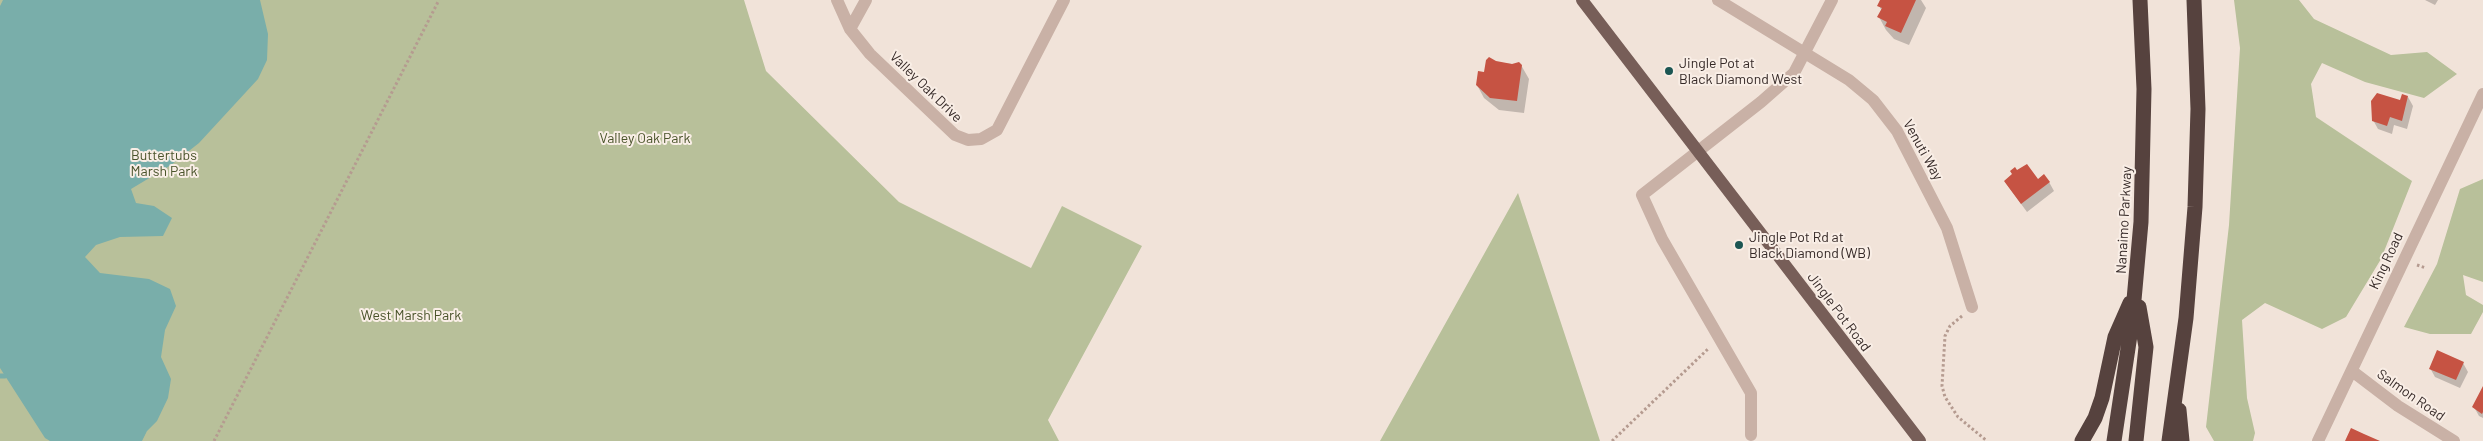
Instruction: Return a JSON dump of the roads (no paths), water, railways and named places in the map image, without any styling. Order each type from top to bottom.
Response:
[{"type":"highway","name":"Nanaimo Parkway","points":[[2114,441],[2136,288],[2144,157],[2140,0]]},
{"type":"highway","points":[[2169,441],[2186,318],[2195,207],[2198,110],[2194,0]]},
{"type":"highway","points":[[2082,441],[2095,418],[2102,398],[2115,337],[2136,288]]},
{"type":"highway","points":[[2136,288],[2146,347],[2136,441]]},
{"type":"highway","points":[[2176,395],[2182,441]]},
{"type":"main road","name":"Jingle Pot Road","points":[[1582,0],[1920,441]]},
{"type":"street","name":"Valley Oak Drive","points":[[837,0],[850,29],[870,54],[955,135],[968,140],[990,136],[1001,125],[1064,0]]},
{"type":"street","points":[[850,29],[866,0]]},
{"type":"street","name":"Venuti Way","points":[[1718,0],[1849,80],[1872,100],[1897,131],[1947,228],[1972,307]]},
{"type":"street","points":[[1750,435],[1751,393],[1718,339],[1662,239],[1642,195],[1778,88],[1794,73],[1832,0]]},
{"type":"street","name":"King Road","points":[[2318,441],[2483,94]]},
{"type":"street","name":"Salmon Road","points":[[2352,371],[2398,406],[2454,441]]},
{"type":"water","points":[[3,0],[260,0],[268,34],[267,60],[258,79],[199,143],[171,165],[131,189],[136,203],[154,206],[172,218],[163,236],[120,237],[96,245],[85,257],[100,273],[149,279],[170,289],[176,306],[165,330],[161,357],[171,379],[168,398],[157,421],[147,431],[142,441],[50,441],[45,438],[0,368],[0,6]]},
{"type":"waterway","points":[[0,376],[5,376]]},
{"type":"place","name":"Jingle Pot at Black Diamond West","points":[[1669,71]]},
{"type":"place","name":"Jingle Pot Rd at Black Diamond (WB)","points":[[1739,245]]},
{"type":"park label","name":"Valley Oak Park","points":[[645,138]]},
{"type":"park label","name":"Buttertubs Marsh Park","points":[[164,164]]},
{"type":"park label","name":"West Marsh Park","points":[[411,315]]}]
